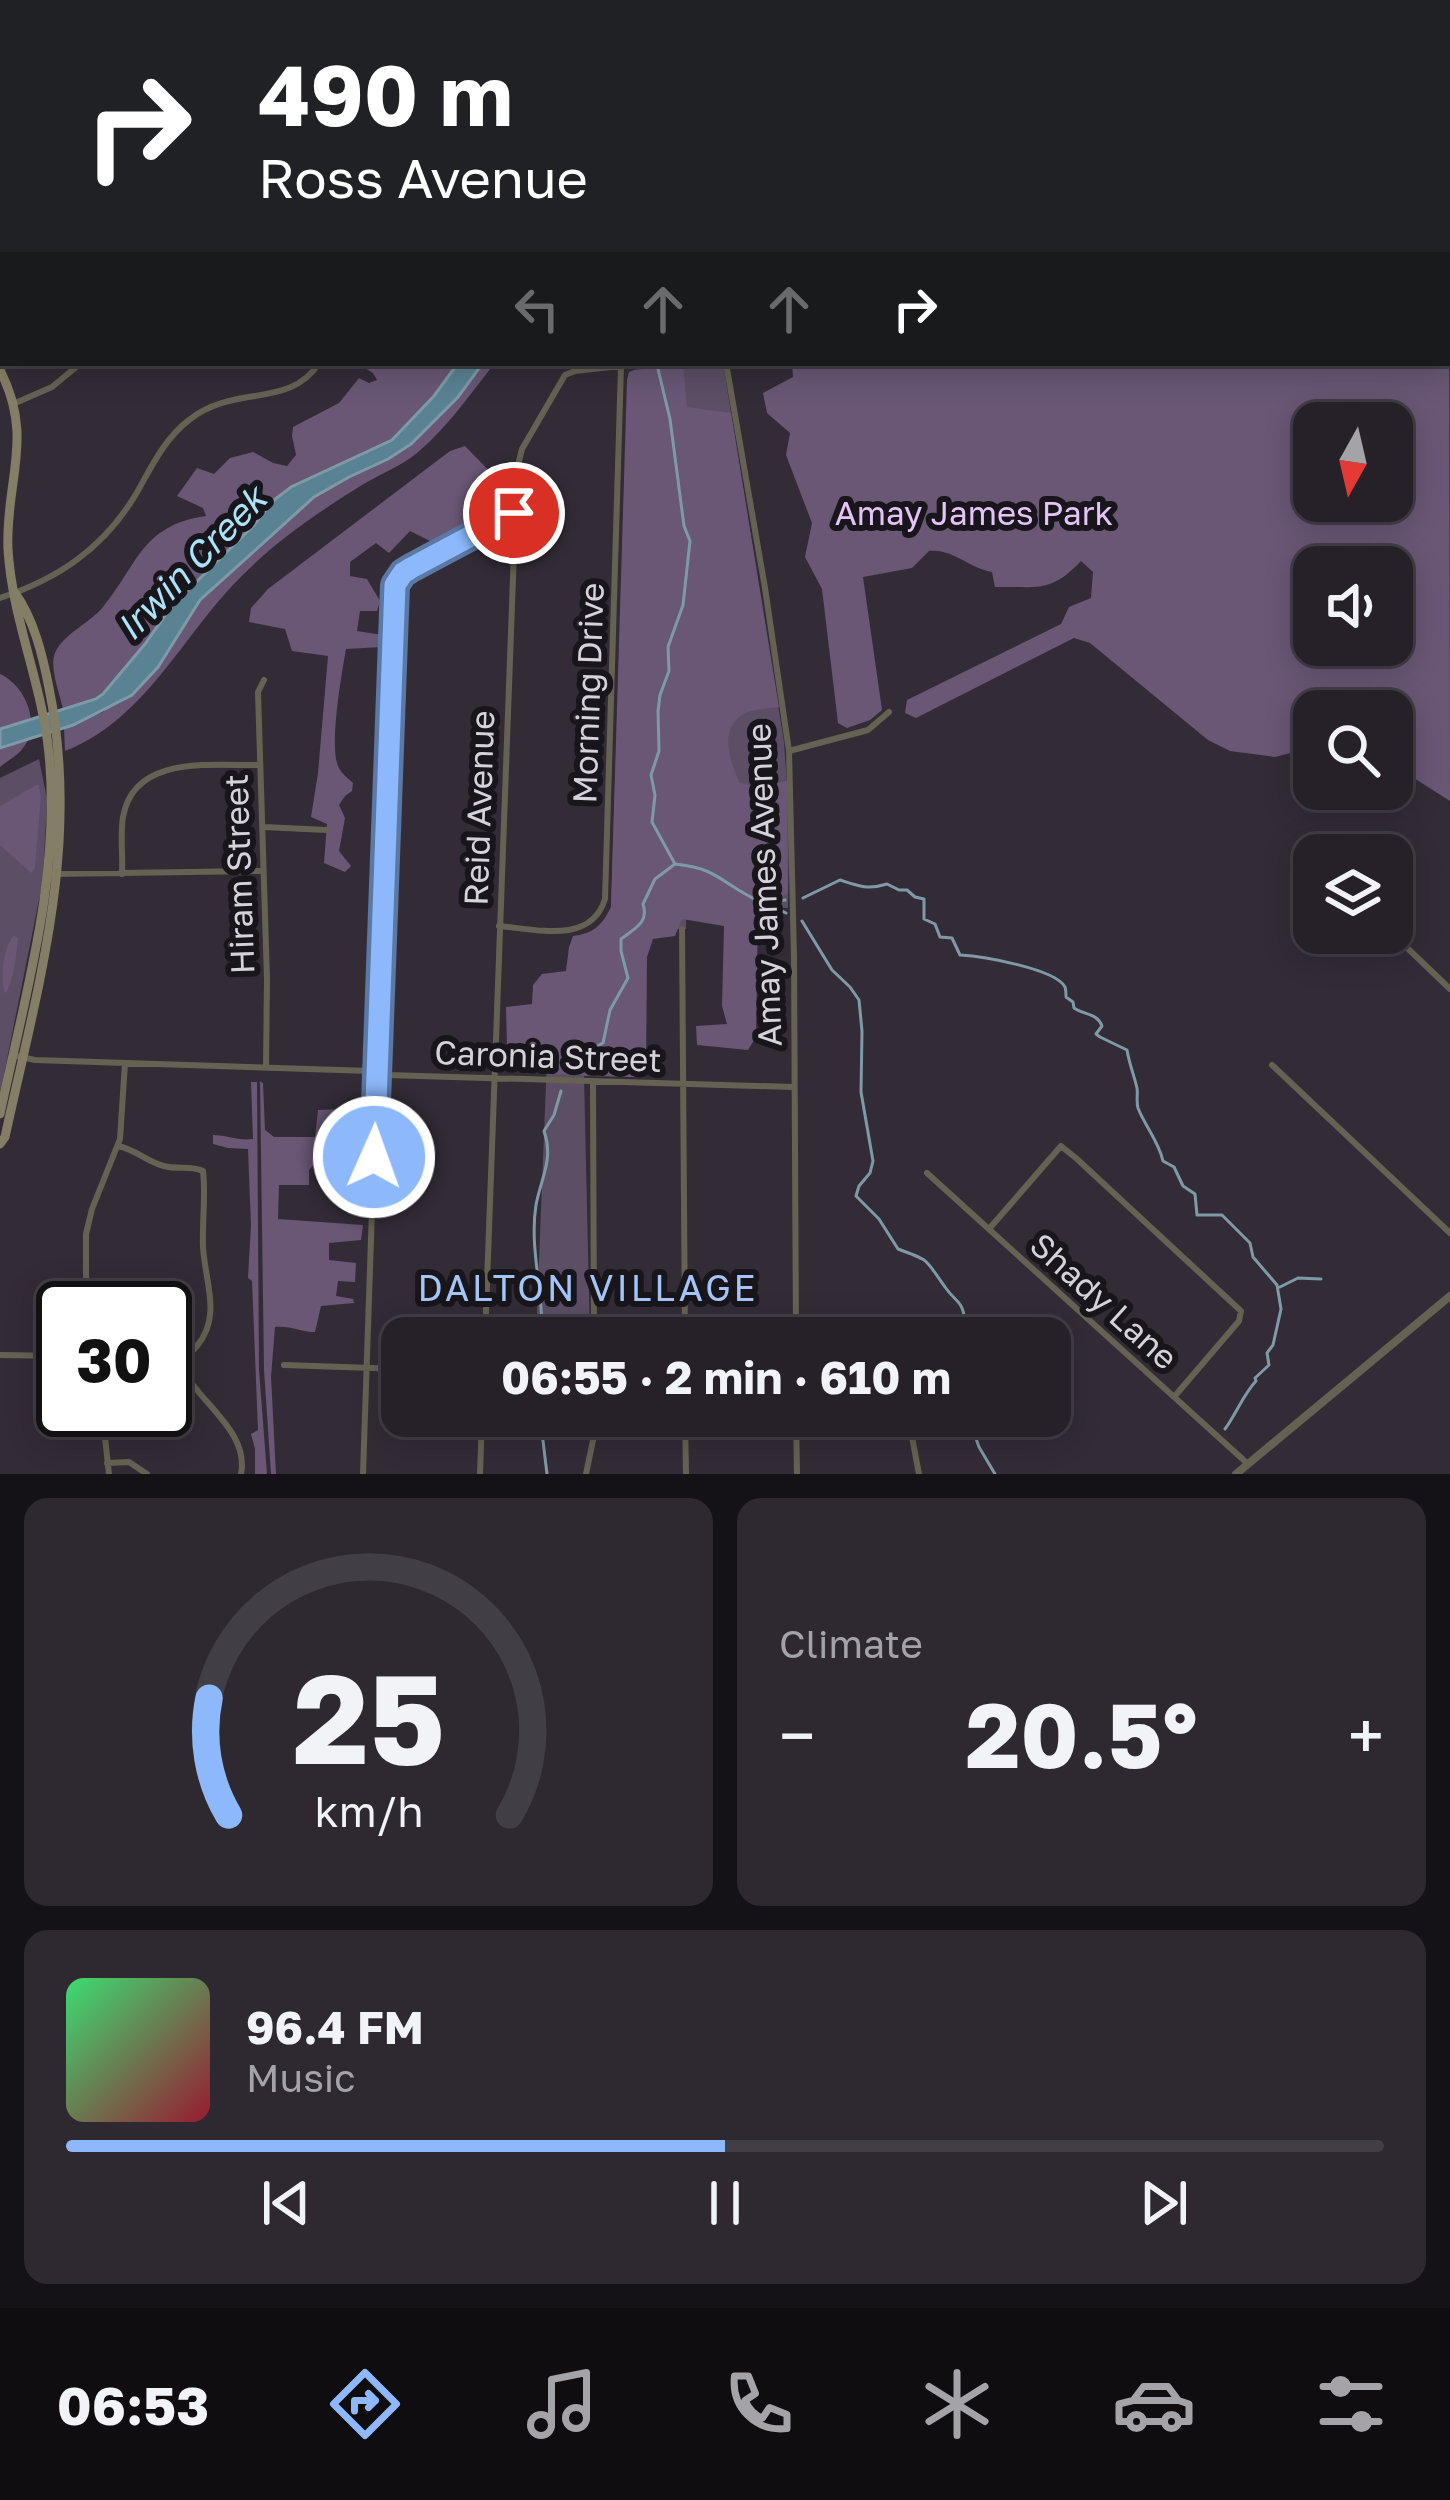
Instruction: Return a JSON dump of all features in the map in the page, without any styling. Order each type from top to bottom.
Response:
[{"type":"main road","points":[[0,370],[14,404],[19,448],[9,510],[15,610],[47,700],[62,800],[54,874],[0,1144]]},
{"type":"main road","points":[[0,1114],[17,1056]]},
{"type":"street","points":[[14,404],[52,387],[77,366]]},
{"type":"street","points":[[0,598],[65,570],[97,544],[129,506],[166,442],[190,418],[226,400],[292,388],[310,377],[317,366]]},
{"type":"street","name":"Reid Avenue","points":[[486,1317],[518,458],[560,380],[575,371],[622,366]]},
{"type":"street","name":"Morning Drive","points":[[499,926],[580,929],[593,922],[605,899],[622,366]]},
{"type":"street","name":"Amay James Avenue","points":[[727,366],[789,751],[796,1317]]},
{"type":"street","points":[[363,1474],[395,585],[411,568],[514,513]]},
{"type":"street","name":"Hiram Street","points":[[264,680],[258,692],[266,1067]]},
{"type":"street","points":[[789,751],[868,730],[890,712]]},
{"type":"street","points":[[122,874],[125,808],[145,781],[171,767],[260,765]]},
{"type":"street","points":[[263,827],[327,830]]},
{"type":"street","points":[[54,874],[262,872]]},
{"type":"street","points":[[682,929],[685,1317]]},
{"type":"street","points":[[1413,953],[1450,988]]},
{"type":"street","name":"Caronia Street","points":[[17,1056],[794,1088]]},
{"type":"street","points":[[87,1281],[86,1234],[118,1146],[125,1063]]},
{"type":"street","points":[[1271,1065],[1450,1233]]},
{"type":"street","points":[[593,1082],[594,1317]]},
{"type":"street","points":[[118,1146],[131,1148],[161,1166],[196,1167],[202,1172],[211,1319],[192,1350]]},
{"type":"street","points":[[989,1229],[1061,1146],[1223,1292],[1240,1308],[1239,1321],[1174,1396]]},
{"type":"street","name":"Shady Lane","points":[[927,1173],[1248,1464]]},
{"type":"street","points":[[1236,1474],[1450,1296]]},
{"type":"street","points":[[0,1355],[36,1356]]},
{"type":"street","points":[[284,1365],[381,1369]]},
{"type":"street","points":[[192,1387],[241,1446],[241,1474]]},
{"type":"street","points":[[104,1437],[109,1474]]},
{"type":"street","points":[[480,1474],[481,1437]]},
{"type":"street","points":[[586,1474],[594,1437]]},
{"type":"street","points":[[685,1437],[686,1474]]},
{"type":"street","points":[[796,1437],[797,1474]]},
{"type":"street","points":[[912,1437],[919,1474]]},
{"type":"street","points":[[107,1463],[129,1462],[147,1474]]},
{"type":"shaded area","points":[[670,366],[723,366],[784,742],[788,908],[739,907],[686,919],[686,929],[642,929],[635,1077],[584,1076],[590,1317],[537,1317],[550,982],[572,983],[573,936],[596,928],[611,907],[628,375],[634,370]]},
{"type":"shaded area","points":[[39,759],[47,799],[43,880],[0,1094],[0,778]]},
{"type":"green space","points":[[362,366],[456,366],[392,440],[291,487],[274,500],[171,607],[103,694],[63,709],[54,673],[55,653],[103,607],[155,537],[206,516],[203,508],[177,496],[197,468],[214,474],[230,458],[253,452],[287,466],[296,455],[293,427],[339,403],[359,378],[369,383],[377,380]]},
{"type":"green space","points":[[481,366],[493,366],[417,453],[327,507],[277,544],[232,586],[137,701],[92,738],[65,751],[64,728],[103,712],[177,636],[200,600],[314,497],[411,444],[458,397]]},
{"type":"green space","points":[[683,366],[687,407],[731,413],[779,707],[738,718],[728,744],[740,783],[755,786],[787,781],[788,893],[758,908],[756,1037],[748,1050],[697,1045],[696,1026],[727,1024],[722,1006],[724,926],[682,919],[675,936],[653,939],[647,957],[646,1072],[635,1077],[547,1074],[537,1054],[507,1048],[506,1007],[532,1004],[533,985],[542,974],[566,971],[573,936],[596,928],[611,907],[627,380],[634,370]]},
{"type":"green space","name":"Amay James Park","points":[[792,366],[1449,366],[1450,801],[1413,777],[1413,690],[1293,690],[1293,752],[1275,757],[1230,751],[1208,740],[1090,643],[1074,638],[916,718],[905,713],[907,700],[1061,624],[1069,607],[1091,598],[1093,572],[1081,561],[1060,579],[1032,587],[995,587],[992,572],[937,551],[929,551],[912,568],[863,577],[882,710],[847,728],[838,723],[822,589],[805,557],[812,523],[786,455],[790,433],[767,413],[763,393],[793,377]]},
{"type":"green space","points":[[465,446],[503,485],[500,513],[458,538],[436,544],[410,531],[389,553],[376,543],[350,562],[350,576],[367,579],[380,601],[377,611],[360,611],[357,631],[383,635],[382,647],[346,649],[335,729],[336,759],[353,783],[339,805],[345,818],[339,851],[351,866],[345,872],[324,863],[327,824],[311,817],[328,656],[292,651],[285,629],[249,622],[251,608],[268,589],[450,451]]},
{"type":"green space","points":[[0,674],[23,696],[31,728],[23,748],[0,767]]},
{"type":"green space","points":[[36,785],[41,797],[31,873],[0,845],[0,806]]},
{"type":"green space","points":[[14,935],[18,938],[16,960],[5,994],[3,964]]},
{"type":"green space","points":[[260,1081],[265,1130],[274,1137],[315,1137],[318,1110],[343,1109],[336,1142],[309,1170],[309,1185],[279,1185],[278,1219],[363,1225],[361,1240],[329,1243],[329,1260],[356,1263],[355,1282],[338,1281],[336,1296],[354,1303],[321,1306],[315,1332],[275,1327],[271,1377],[276,1474],[271,1474],[264,1370]]},
{"type":"green space","points":[[251,1082],[257,1082],[259,1370],[267,1474],[255,1474],[251,1434],[258,1430],[252,1281],[248,1278],[248,1149],[213,1144],[213,1135],[253,1139]]},
{"type":"water","points":[[456,366],[481,366],[458,397],[411,444],[314,497],[200,600],[158,667],[132,695],[73,725],[0,748],[0,729],[103,694],[171,607],[274,500],[291,487],[392,440]]},
{"type":"waterway","points":[[658,369],[690,541],[683,605],[668,647],[669,671],[658,711],[659,751],[651,775],[652,822],[675,864]]},
{"type":"waterway","points":[[566,1071],[580,1055],[603,1043],[610,1010],[628,978],[621,939],[642,921],[643,904],[655,879],[675,864],[707,871],[786,913]]},
{"type":"waterway","points":[[803,898],[840,880],[907,890],[924,899],[924,919],[935,924],[940,937],[952,938],[960,955],[1017,965],[1059,980],[1074,1008],[1100,1022],[1096,1034],[1127,1050],[1138,1108],[1163,1161],[1174,1167],[1183,1186],[1195,1194],[1197,1215],[1222,1215],[1250,1243],[1253,1257],[1277,1285],[1281,1309],[1267,1353],[1269,1365],[1255,1378],[1225,1429]]},
{"type":"waterway","points":[[769,902],[785,900]]},
{"type":"waterway","points":[[802,921],[832,970],[859,1000],[861,1092],[873,1161],[856,1196],[879,1219],[898,1249],[926,1262],[961,1305],[964,1317]]},
{"type":"waterway","points":[[541,1317],[534,1221],[547,1160],[544,1131],[561,1091]]},
{"type":"waterway","points":[[1280,1287],[1298,1278],[1321,1279]]},
{"type":"waterway","points":[[543,1437],[547,1474]]},
{"type":"waterway","points":[[975,1437],[995,1474]]},
{"type":"district","name":"DALTON VILLAGE","points":[[588,1288]]},
{"type":"route","points":[[374,1157],[395,585],[411,568],[514,513]]},
{"type":"water label","name":"Irwin Creek","points":[[191,563]]}]
